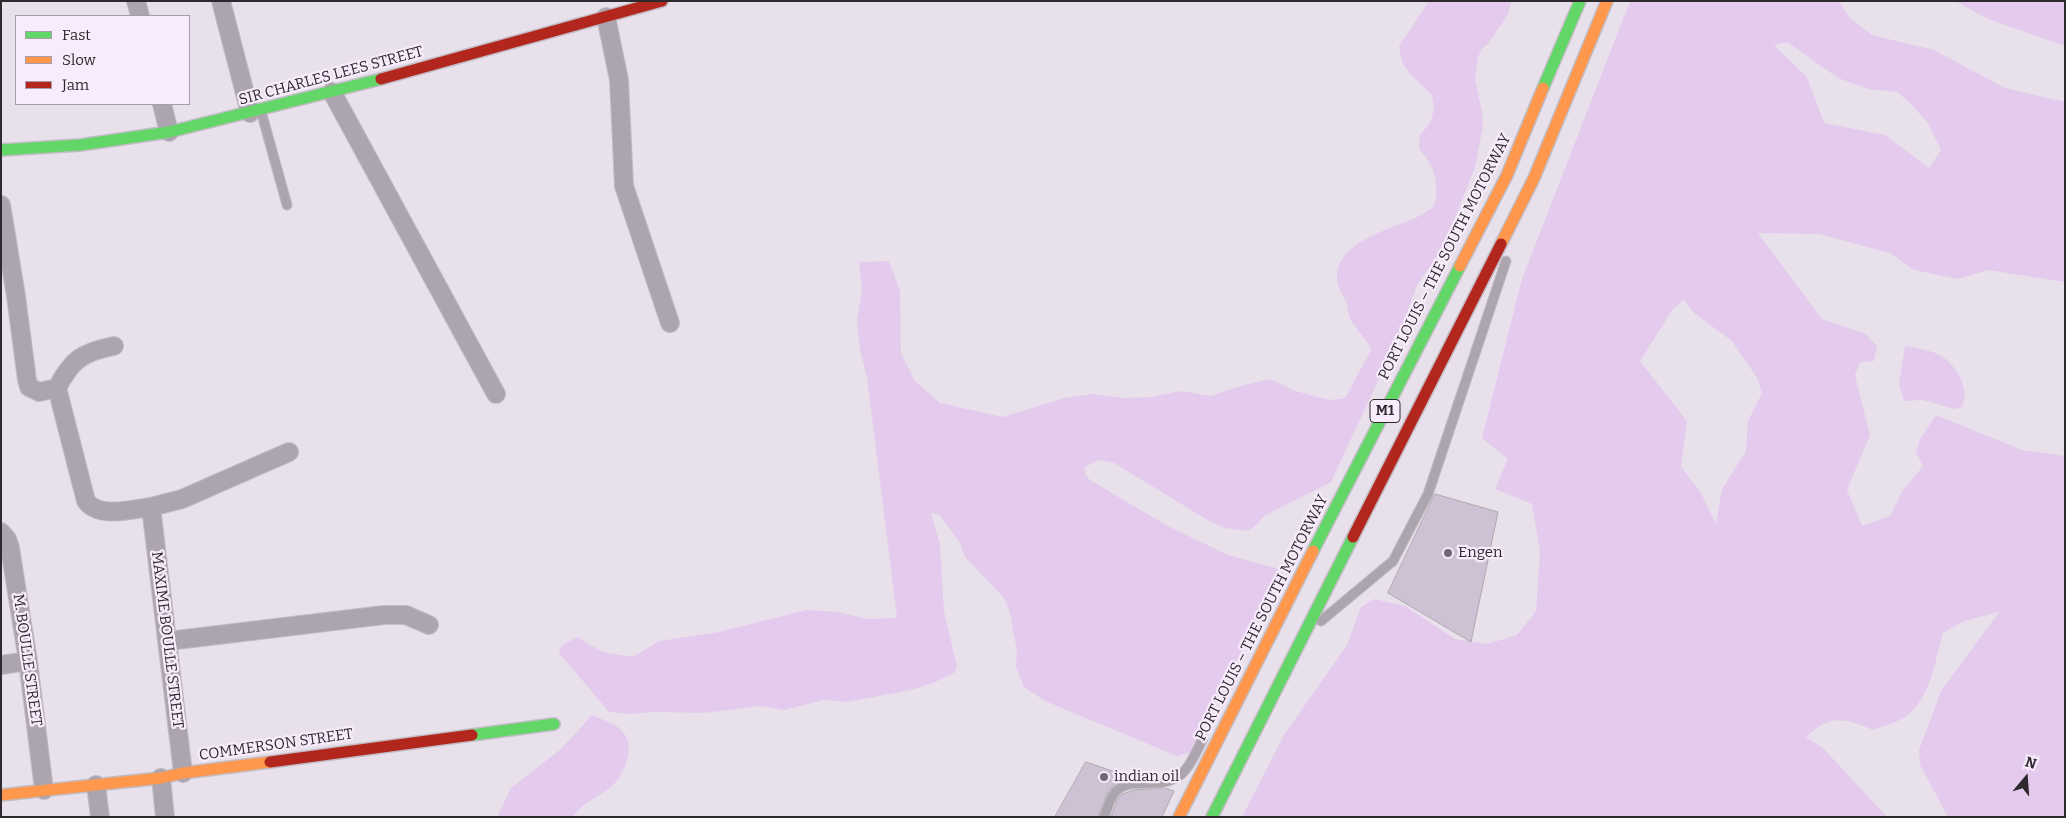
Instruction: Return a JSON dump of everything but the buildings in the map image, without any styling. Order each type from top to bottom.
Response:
[{"type":"main road","name":"SIR CHARLES LEES STREET","points":[[1,150],[80,145],[168,132],[332,92],[606,13],[662,1]]},
{"type":"main road","name":"PORT LOUIS – THE SOUTH MOTORWAY","points":[[1179,817],[1263,647],[1507,175],[1580,1]]},
{"type":"main road","name":"M1","points":[[1212,817],[1534,178],[1607,1]]},
{"type":"main road","name":"COMMERSON STREET","points":[[1,795],[161,778],[183,773],[554,724]]},
{"type":"street","points":[[136,1],[140,15]]},
{"type":"street","points":[[221,1],[255,111]]},
{"type":"street","points":[[606,13],[619,80],[624,186],[670,323]]},
{"type":"street","points":[[332,92],[496,394]]},
{"type":"street","points":[[162,105],[168,132]]},
{"type":"street","points":[[1,205],[29,387],[39,392],[57,388]]},
{"type":"street","points":[[114,346],[94,351],[78,359],[67,370],[57,388],[86,501],[90,507],[104,511],[150,507],[182,499],[289,452]]},
{"type":"street","name":"MAXIME BOULLE STREET","points":[[150,507],[183,773]]},
{"type":"street","name":"M. BOULLE STREET","points":[[1,532],[7,539],[10,548],[28,661],[44,790]]},
{"type":"street","points":[[168,641],[384,615],[406,615],[429,625]]},
{"type":"street","points":[[1,665],[28,661]]},
{"type":"street","points":[[161,778],[165,817]]},
{"type":"street","points":[[96,785],[100,817]]},
{"type":"lane","points":[[255,111],[287,205]]},
{"type":"lane","points":[[1512,243],[1534,178]]},
{"type":"lane","points":[[1304,635],[1393,561],[1428,494],[1509,252]]},
{"type":"lane","points":[[1227,700],[1263,647]]},
{"type":"lane","points":[[1104,817],[1113,794],[1124,785],[1157,784],[1174,779],[1186,769],[1208,730]]},
{"type":"shaded area","points":[[1429,1],[1512,1],[1507,16],[1478,57],[1475,79],[1483,127],[1475,167],[1444,246],[1417,285],[1397,340],[1331,482],[1264,516],[1248,531],[1224,528],[1209,521],[1114,463],[1099,460],[1085,467],[1085,474],[1090,480],[1166,525],[1228,555],[1282,570],[1191,752],[1177,756],[1045,701],[1024,687],[1016,667],[1017,651],[1010,613],[1004,598],[965,557],[959,541],[939,515],[931,513],[940,544],[944,611],[957,667],[954,673],[933,683],[911,690],[847,702],[824,700],[784,710],[760,706],[704,713],[654,712],[632,714],[609,712],[559,653],[561,646],[577,637],[603,652],[633,657],[659,641],[719,632],[807,610],[838,612],[868,619],[897,618],[867,378],[860,350],[857,320],[862,290],[859,262],[889,261],[900,291],[901,353],[915,381],[940,403],[1003,417],[1064,398],[1092,394],[1123,398],[1152,397],[1181,391],[1211,396],[1240,386],[1270,379],[1293,390],[1316,397],[1332,400],[1345,398],[1371,350],[1350,319],[1347,304],[1338,283],[1337,275],[1340,263],[1357,244],[1382,231],[1419,216],[1431,208],[1436,200],[1433,170],[1419,149],[1420,135],[1430,123],[1434,109],[1432,95],[1410,74],[1402,62],[1399,46]]},
{"type":"shaded area","points":[[1630,1],[1839,1],[1849,17],[1872,35],[1934,50],[2005,88],[2065,102],[2065,282],[1988,270],[1958,279],[1914,270],[1890,253],[1819,234],[1758,233],[1822,319],[1866,334],[1877,346],[1874,361],[1860,362],[1855,375],[1870,435],[1847,490],[1862,526],[1890,516],[1903,490],[1923,466],[1916,452],[1920,439],[1936,415],[2022,450],[2065,456],[2065,817],[1948,817],[1920,765],[1919,750],[1941,691],[1999,612],[1964,621],[1943,633],[1926,690],[1914,709],[1905,717],[1873,730],[1854,723],[1838,720],[1823,725],[1806,737],[1823,748],[1887,817],[1242,817],[1284,735],[1347,645],[1361,607],[1374,599],[1405,606],[1455,639],[1487,644],[1517,635],[1536,611],[1540,551],[1532,504],[1495,489],[1508,459],[1482,438],[1522,279]],"holes":[[[1787,42],[1838,78],[1868,89],[1897,92],[1909,102],[1928,123],[1941,150],[1929,168],[1885,135],[1824,123],[1807,77],[1774,45]],[[1684,300],[1694,313],[1732,341],[1757,378],[1762,393],[1748,421],[1746,451],[1722,489],[1716,524],[1700,491],[1681,467],[1687,421],[1640,361],[1673,309]]]},
{"type":"shaded area","points":[[1955,1],[2065,1],[2065,46],[1988,19]]},
{"type":"shaded area","points":[[1905,346],[1934,353],[1943,357],[1953,367],[1961,379],[1965,393],[1962,407],[1954,409],[1923,400],[1904,401],[1899,384]]},
{"type":"shaded area","points":[[592,715],[620,729],[628,742],[628,757],[622,773],[613,785],[581,807],[573,817],[497,817],[511,788],[561,749]]},
{"type":"traffic: fast","points":[[1543,88],[1580,1]]},
{"type":"traffic: fast","points":[[1,150],[80,145],[169,132],[381,79]]},
{"type":"traffic: fast","points":[[1313,551],[1460,266]]},
{"type":"traffic: fast","points":[[1212,817],[1353,537]]},
{"type":"traffic: fast","points":[[472,735],[554,724]]},
{"type":"traffic: slow","points":[[1501,244],[1534,178],[1607,1]]},
{"type":"traffic: slow","points":[[1460,266],[1507,175],[1543,88]]},
{"type":"traffic: slow","points":[[1179,817],[1313,551]]},
{"type":"traffic: slow","points":[[1,795],[161,778],[183,773],[270,762]]},
{"type":"traffic: jam","points":[[381,79],[662,1]]},
{"type":"traffic: jam","points":[[1353,537],[1501,244]]},
{"type":"traffic: jam","points":[[270,762],[472,735]]},
{"type":"place","name":"Engen","points":[[1448,553]]},
{"type":"place","name":"indian oil","points":[[1104,777]]}]
